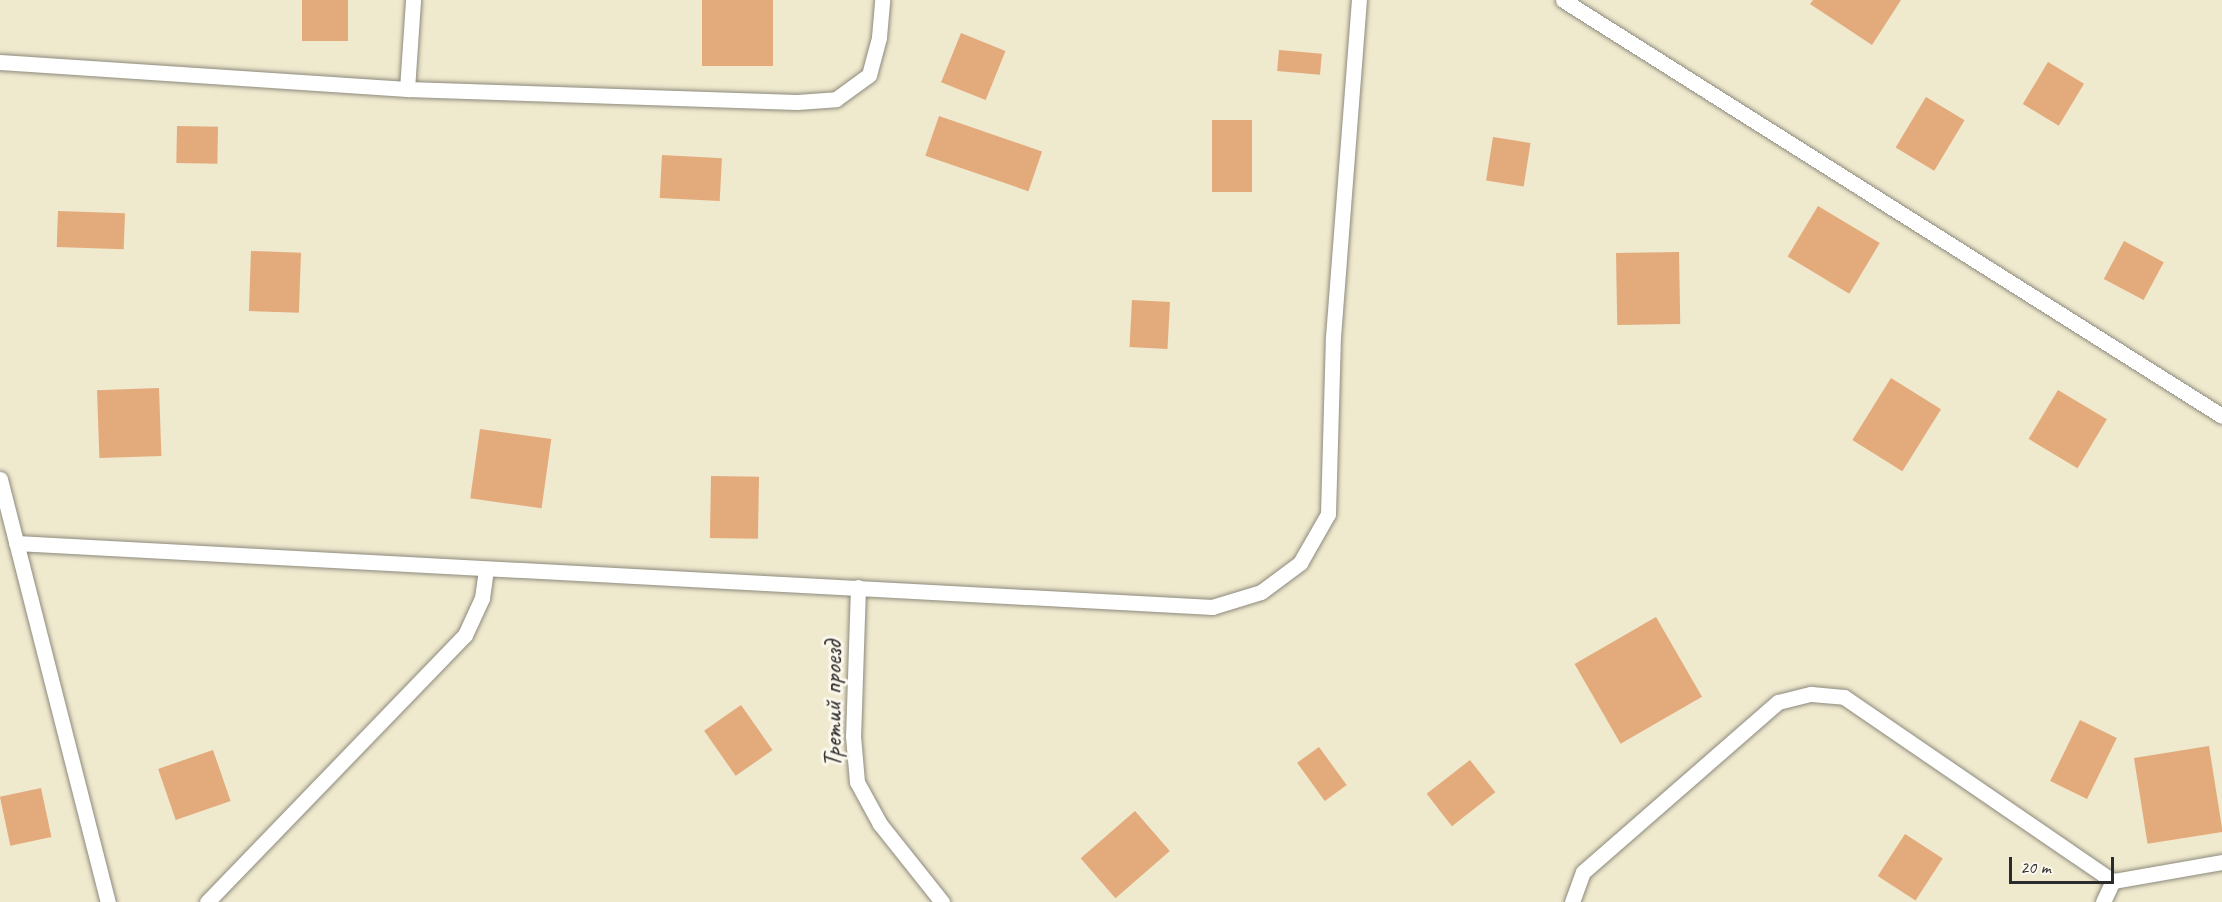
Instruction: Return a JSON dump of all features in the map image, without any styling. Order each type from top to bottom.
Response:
[{"type":"lane","points":[[408,89],[413,0]]},
{"type":"lane","points":[[0,62],[408,89],[797,102],[836,99],[869,75],[879,37],[882,0]]},
{"type":"lane","points":[[16,543],[486,570],[858,587],[1212,607],[1262,592],[1300,563],[1328,514],[1333,337],[1359,0]]},
{"type":"lane","points":[[1563,0],[2222,416]]},
{"type":"lane","points":[[0,479],[108,902]]},
{"type":"lane","points":[[207,902],[465,635],[482,598],[486,570]]},
{"type":"lane","name":"Третий проезд","points":[[858,587],[853,736],[857,782],[880,824],[942,902]]},
{"type":"lane","points":[[1572,902],[1582,872],[1778,702],[1811,694],[1844,697],[2113,881],[2222,862]]},
{"type":"lane","points":[[2103,902],[2113,881]]},
{"type":"building","points":[[302,0],[348,0],[348,41],[302,41]]},
{"type":"building","points":[[702,0],[773,0],[773,66],[702,66]]},
{"type":"building","points":[[1813,0],[1901,0],[1872,45],[1810,4]]},
{"type":"building","points":[[961,33],[1006,51],[986,100],[941,82]]},
{"type":"building","points":[[1279,50],[1322,54],[1320,75],[1277,71]]},
{"type":"building","points":[[2048,62],[2084,84],[2059,126],[2023,104]]},
{"type":"building","points":[[1926,97],[1965,120],[1934,171],[1896,148]]},
{"type":"building","points":[[939,116],[1042,151],[1028,191],[925,156]]},
{"type":"building","points":[[1212,120],[1252,120],[1252,192],[1212,192]]},
{"type":"building","points":[[177,126],[218,127],[217,164],[176,163]]},
{"type":"building","points":[[1493,137],[1531,143],[1524,186],[1486,180]]},
{"type":"building","points":[[662,155],[722,158],[720,201],[660,198]]},
{"type":"building","points":[[1818,206],[1880,243],[1849,294],[1788,257]]},
{"type":"building","points":[[58,211],[125,213],[124,249],[57,247]]},
{"type":"building","points":[[2124,241],[2164,262],[2144,300],[2104,279]]},
{"type":"building","points":[[251,251],[301,253],[299,313],[249,311]]},
{"type":"building","points":[[1679,252],[1680,324],[1617,325],[1616,253]]},
{"type":"building","points":[[1132,300],[1170,302],[1167,349],[1130,347]]},
{"type":"building","points":[[1891,378],[1941,409],[1902,471],[1852,440]]},
{"type":"building","points":[[159,388],[161,456],[99,458],[97,390]]},
{"type":"building","points":[[2058,390],[2107,419],[2078,468],[2029,439]]},
{"type":"building","points":[[480,429],[551,439],[542,508],[470,498]]},
{"type":"building","points":[[711,476],[759,477],[758,539],[710,538]]},
{"type":"building","points":[[1656,617],[1702,697],[1621,744],[1575,664]]},
{"type":"building","points":[[741,705],[773,750],[736,776],[704,731]]},
{"type":"building","points":[[2080,720],[2117,738],[2087,799],[2050,781]]},
{"type":"building","points":[[2209,746],[2222,832],[2148,844],[2134,758]]},
{"type":"building","points":[[1319,747],[1347,785],[1325,801],[1297,763]]},
{"type":"building","points":[[213,750],[231,801],[176,820],[158,769]]},
{"type":"building","points":[[1470,760],[1495,792],[1452,826],[1427,794]]},
{"type":"building","points":[[41,788],[51,837],[10,846],[0,797]]},
{"type":"building","points":[[1135,811],[1170,851],[1115,898],[1081,858]]},
{"type":"building","points":[[1905,834],[1943,859],[1916,900],[1878,876]]}]
